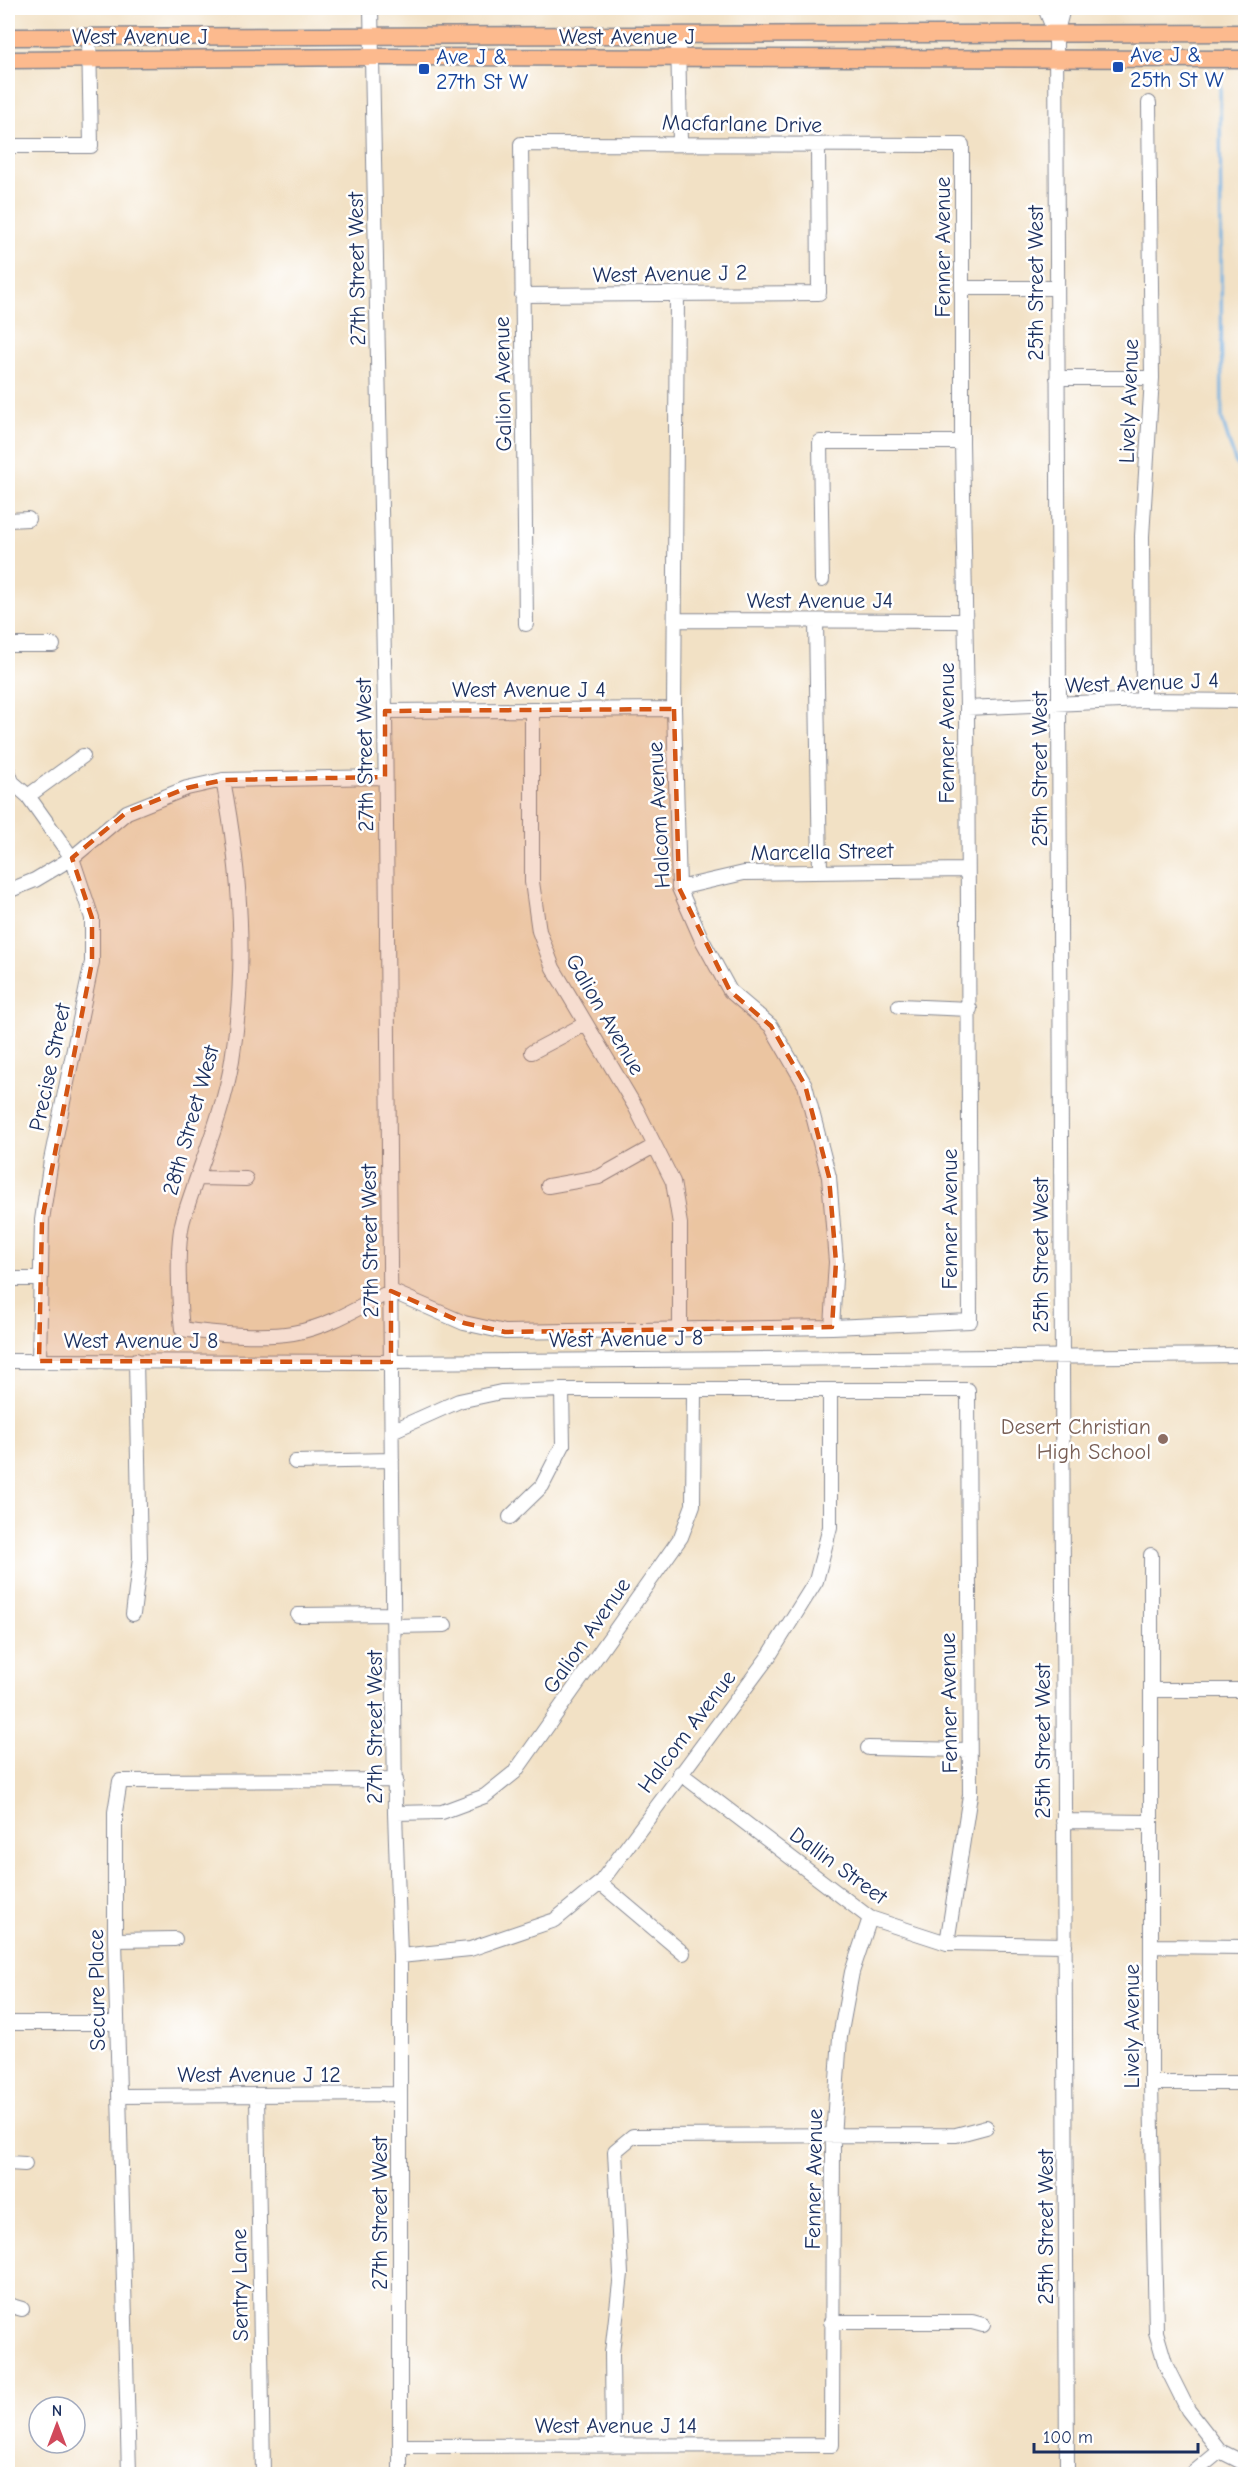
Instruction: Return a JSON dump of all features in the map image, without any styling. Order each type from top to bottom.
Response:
[{"type":"main road","name":"West Avenue J","points":[[8,37],[372,34],[1245,33]]},
{"type":"main road","name":"West Avenue J","points":[[8,60],[373,57],[1056,60],[1245,58]]},
{"type":"street","name":"27th Street West","points":[[371,8],[385,711],[395,1813],[400,1956],[400,2475]]},
{"type":"street","name":"25th Street West","points":[[1045,8],[1056,35]]},
{"type":"street","name":"25th Street West","points":[[1063,8],[1056,35],[1056,288],[1060,705],[1067,2475]]},
{"type":"street","points":[[678,35],[680,143]]},
{"type":"street","points":[[8,146],[91,146],[89,37]]},
{"type":"street","name":"Lively Avenue","points":[[1143,700],[1142,536],[1152,378],[1149,103]]},
{"type":"street","name":"Macfarlane Drive","points":[[521,144],[962,145]]},
{"type":"street","name":"Galion Avenue","points":[[521,144],[525,624]]},
{"type":"street","name":"Fenner Avenue","points":[[832,1327],[970,1321],[970,1009],[962,442],[964,288],[962,145]]},
{"type":"street","name":"West Avenue J 2","points":[[522,296],[819,292],[818,146]]},
{"type":"street","points":[[964,288],[1056,288]]},
{"type":"street","name":"Halcom Avenue","points":[[677,295],[674,709],[679,888],[701,938],[730,991],[771,1026],[805,1085],[829,1177],[836,1262],[832,1327]]},
{"type":"street","points":[[1057,378],[1152,378]]},
{"type":"street","points":[[822,580],[820,442],[962,442]]},
{"type":"street","points":[[8,520],[28,519]]},
{"type":"street","name":"West Avenue J4","points":[[675,620],[966,621]]},
{"type":"street","points":[[816,622],[820,872]]},
{"type":"street","points":[[8,645],[54,645]]},
{"type":"street","name":"West Avenue J 4","points":[[967,708],[1143,700],[1245,701]]},
{"type":"street","name":"West Avenue J 4","points":[[385,711],[674,709]]},
{"type":"street","name":"Galion Avenue","points":[[532,711],[532,882],[539,931],[553,968],[636,1108],[673,1182],[680,1224],[680,1329]]},
{"type":"street","points":[[28,796],[83,756]]},
{"type":"street","name":"Precise Street","points":[[8,771],[12,782],[28,796],[72,858],[92,918],[92,962],[51,1160],[42,1220],[39,1361]]},
{"type":"street","points":[[8,891],[35,880],[72,858],[127,812],[187,788],[224,780],[385,777]]},
{"type":"street","name":"28th Street West","points":[[224,780],[236,850],[242,955],[232,1061],[199,1178],[182,1222],[178,1298],[182,1329],[211,1334],[292,1333],[330,1322],[391,1291]]},
{"type":"street","name":"Marcella Street","points":[[679,888],[744,873],[967,870]]},
{"type":"street","points":[[899,1006],[970,1009]]},
{"type":"street","points":[[532,1053],[585,1024]]},
{"type":"street","points":[[548,1186],[599,1177],[654,1146]]},
{"type":"street","points":[[199,1178],[246,1179]]},
{"type":"street","points":[[8,1280],[40,1280]]},
{"type":"street","points":[[391,1291],[464,1323],[505,1332],[832,1327]]},
{"type":"street","name":"West Avenue J 8","points":[[8,1361],[391,1362],[1245,1355]]},
{"type":"street","points":[[133,1614],[140,1558],[136,1360]]},
{"type":"street","name":"Fenner Avenue","points":[[830,1390],[968,1389],[970,1795],[947,1943]]},
{"type":"street","points":[[510,1517],[542,1486],[563,1445],[562,1390]]},
{"type":"street","points":[[392,1431],[459,1401],[501,1392],[830,1390]]},
{"type":"street","name":"Halcom Avenue","points":[[400,1956],[470,1949],[555,1920],[600,1883],[680,1773],[770,1656],[816,1581],[830,1527],[830,1390]]},
{"type":"street","name":"Galion Avenue","points":[[395,1813],[442,1812],[485,1797],[514,1772],[681,1537],[693,1505],[693,1391]]},
{"type":"street","points":[[295,1462],[392,1460]]},
{"type":"street","name":"Lively Avenue","points":[[1150,1555],[1151,2083],[1156,2332],[1166,2366],[1188,2410],[1220,2451],[1245,2464]]},
{"type":"street","points":[[298,1615],[445,1625]]},
{"type":"street","points":[[1151,1690],[1245,1690]]},
{"type":"street","points":[[868,1748],[968,1750]]},
{"type":"street","name":"Dallin Street","points":[[680,1773],[870,1918],[947,1943],[1065,1945]]},
{"type":"street","name":"Secure Place","points":[[129,2475],[115,1940],[115,1812],[120,1781],[396,1780]]},
{"type":"street","points":[[1063,1821],[1151,1822]]},
{"type":"street","points":[[600,1883],[683,1953]]},
{"type":"street","name":"Fenner Avenue","points":[[832,2445],[833,2137],[840,2037],[852,1972],[870,1918]]},
{"type":"street","points":[[115,1940],[175,1939]]},
{"type":"street","points":[[1152,1946],[1245,1947]]},
{"type":"street","points":[[8,2023],[117,2024]]},
{"type":"street","points":[[1151,2083],[1245,2083]]},
{"type":"street","name":"West Avenue J 12","points":[[119,2096],[399,2094]]},
{"type":"street","name":"Sentry Lane","points":[[257,2096],[263,2475]]},
{"type":"street","points":[[612,2446],[612,2353],[621,2274],[615,2151],[633,2136],[956,2135],[986,2127]]},
{"type":"street","points":[[8,2163],[25,2164]]},
{"type":"street","points":[[8,2305],[22,2309]]},
{"type":"street","points":[[831,2322],[972,2322],[983,2325]]},
{"type":"street","name":"West Avenue J 14","points":[[401,2446],[832,2445]]},
{"type":"street","points":[[1192,2475],[1220,2451]]},
{"type":"highlighted area","points":[[674,709],[679,888],[730,991],[771,1026],[805,1085],[829,1177],[836,1262],[832,1327],[505,1332],[464,1323],[391,1291],[391,1362],[39,1361],[42,1220],[92,962],[92,918],[72,858],[127,812],[187,788],[223,780],[385,777],[385,711]]},
{"type":"waterway","points":[[1220,78],[1222,419],[1235,461],[1246,482]]},
{"type":"place","name":"Ave J & 25th St W","points":[[1118,67]]},
{"type":"place","name":"Ave J & 27th St W","points":[[424,69]]},
{"type":"place","name":"Desert Christian High School","points":[[1163,1439]]}]
